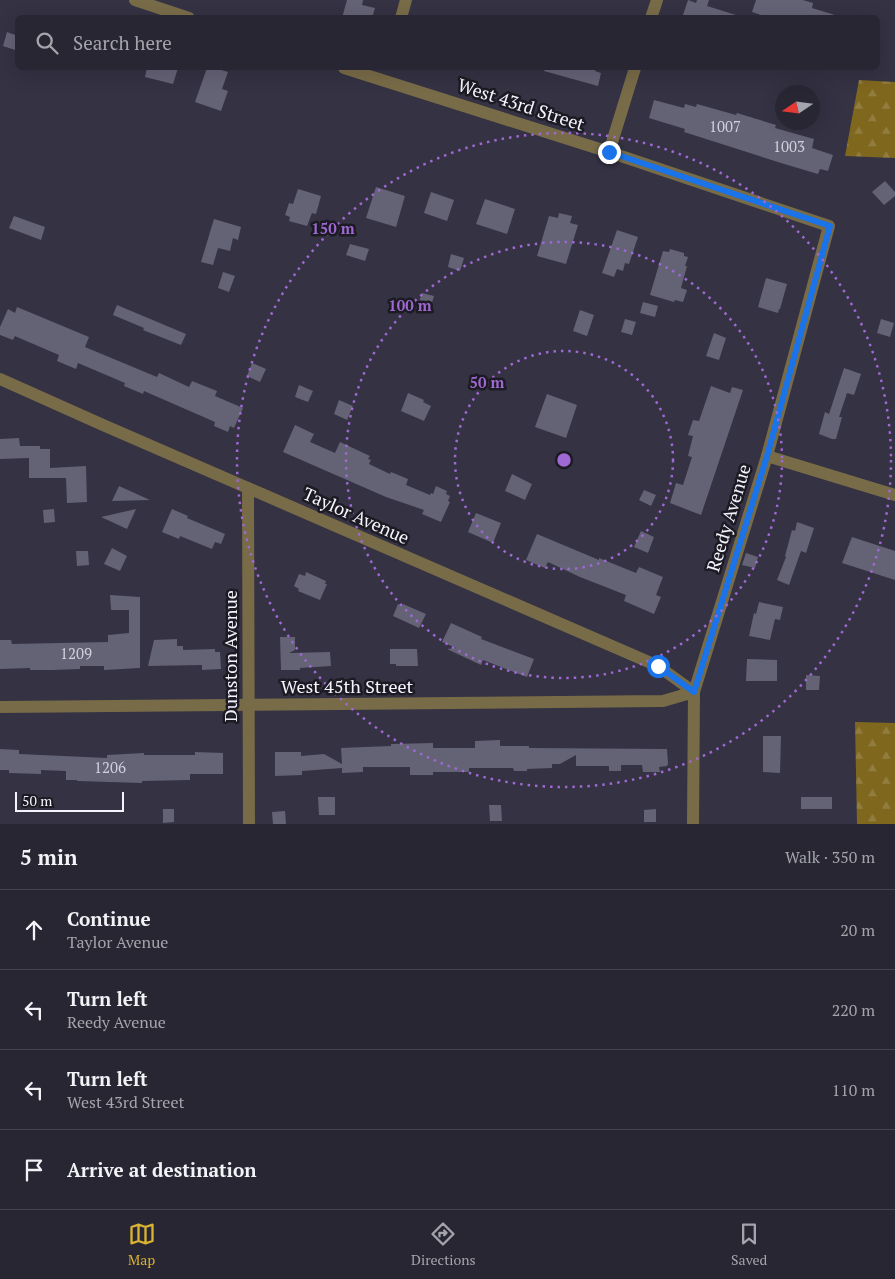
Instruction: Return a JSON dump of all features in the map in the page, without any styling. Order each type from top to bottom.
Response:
[{"type":"street","points":[[135,0],[153,3],[182,15]]},
{"type":"street","points":[[402,15],[406,0]]},
{"type":"street","points":[[652,15],[656,0]]},
{"type":"street","name":"West 43rd Street","points":[[357,70],[384,74],[830,226]]},
{"type":"street","points":[[609,152],[634,70]]},
{"type":"street","name":"Reedy Avenue","points":[[693,824],[694,692],[767,456],[830,226]]},
{"type":"street","name":"Taylor Avenue","points":[[0,378],[658,666],[694,692]]},
{"type":"street","points":[[767,456],[895,495]]},
{"type":"street","name":"Dunston Avenue","points":[[248,488],[248,824]]},
{"type":"street","name":"West 45th Street","points":[[0,707],[663,702],[694,692]]},
{"type":"green space","points":[[859,80],[895,82],[895,158],[845,156]]},
{"type":"green space","points":[[855,722],[895,723],[895,824],[857,824]]},
{"type":"building","points":[[347,0],[363,0],[362,5],[375,8],[373,15],[343,15]]},
{"type":"building","points":[[688,0],[696,3],[697,0],[709,0],[707,6],[736,15],[683,15]]},
{"type":"building","points":[[756,0],[803,0],[813,3],[812,8],[835,15],[761,15],[752,12]]},
{"type":"building","points":[[7,32],[15,35],[15,50],[3,46]]},
{"type":"building","points":[[147,70],[177,70],[173,84],[145,77]]},
{"type":"building","points":[[206,70],[228,72],[222,89],[228,91],[221,111],[195,102]]},
{"type":"building","points":[[595,70],[601,73],[598,86],[544,71]]},
{"type":"building","points":[[654,100],[684,108],[685,104],[696,107],[697,104],[736,115],[737,113],[775,125],[775,130],[782,130],[814,139],[812,148],[833,155],[828,171],[820,169],[818,174],[684,132],[685,129],[649,118]]},
{"type":"building","points":[[885,181],[895,192],[895,196],[884,205],[872,192]]},
{"type":"building","points":[[376,187],[405,196],[396,227],[366,218]]},
{"type":"building","points":[[298,189],[321,196],[316,214],[312,213],[307,226],[289,221],[290,217],[285,215],[289,203],[293,204]]},
{"type":"building","points":[[431,192],[454,200],[447,221],[424,213]]},
{"type":"building","points":[[485,199],[515,209],[507,234],[476,224]]},
{"type":"building","points":[[559,213],[572,216],[570,223],[578,225],[566,264],[537,256],[549,216],[558,218]]},
{"type":"building","points":[[14,216],[45,227],[41,240],[9,228]]},
{"type":"building","points":[[214,219],[241,227],[238,240],[233,238],[230,251],[218,248],[213,265],[201,262]]},
{"type":"building","points":[[617,230],[638,237],[629,264],[625,263],[623,271],[617,269],[614,277],[602,273]]},
{"type":"building","points":[[350,244],[369,249],[365,261],[346,255]]},
{"type":"building","points":[[670,249],[684,253],[684,256],[688,257],[681,288],[687,290],[683,302],[675,300],[674,302],[650,295],[663,251],[669,252]]},
{"type":"building","points":[[451,254],[464,258],[460,271],[448,267]]},
{"type":"building","points":[[223,272],[235,276],[229,292],[218,288]]},
{"type":"building","points":[[766,278],[787,284],[778,313],[758,307]]},
{"type":"building","points":[[422,293],[434,296],[430,309],[418,305]]},
{"type":"building","points":[[643,302],[658,306],[655,317],[640,313]]},
{"type":"building","points":[[117,305],[186,334],[181,345],[143,330],[144,328],[113,315]]},
{"type":"building","points":[[17,307],[89,337],[85,347],[157,377],[159,373],[189,387],[192,381],[217,391],[215,396],[243,408],[234,428],[230,426],[228,432],[214,426],[215,422],[144,391],[143,394],[124,386],[125,383],[78,363],[76,369],[57,361],[59,355],[15,336],[13,340],[0,335],[0,327],[8,309],[15,313]]},
{"type":"building","points":[[580,310],[594,315],[587,336],[573,331]]},
{"type":"building","points":[[625,319],[636,322],[632,335],[621,332]]},
{"type":"building","points":[[881,319],[894,323],[890,337],[877,333]]},
{"type":"building","points":[[714,333],[726,338],[719,360],[706,356]]},
{"type":"building","points":[[252,363],[266,369],[260,382],[247,376]]},
{"type":"building","points":[[844,368],[861,374],[854,395],[847,393],[839,417],[842,417],[836,439],[832,439],[819,434],[825,412],[829,414]]},
{"type":"building","points":[[299,385],[313,391],[308,402],[295,397]]},
{"type":"building","points":[[711,386],[730,393],[732,387],[743,390],[701,515],[670,503],[676,483],[683,485],[692,457],[688,456],[693,436],[688,435],[693,420],[699,421]]},
{"type":"building","points":[[408,393],[424,400],[423,402],[431,406],[424,421],[401,411]]},
{"type":"building","points":[[547,394],[577,405],[566,438],[535,427]]},
{"type":"building","points":[[339,400],[353,406],[347,420],[334,414]]},
{"type":"building","points":[[295,425],[314,434],[310,442],[335,453],[340,442],[370,456],[368,459],[371,460],[369,464],[390,474],[391,472],[408,479],[406,485],[430,495],[431,493],[433,494],[436,486],[447,491],[446,494],[450,496],[448,501],[450,502],[441,522],[422,514],[424,510],[386,497],[283,452]]},
{"type":"building","points":[[19,438],[20,446],[40,446],[40,449],[50,449],[50,468],[86,466],[87,502],[67,503],[66,478],[29,478],[29,458],[0,459],[0,439]]},
{"type":"building","points":[[512,474],[532,484],[525,500],[505,491]]},
{"type":"building","points":[[119,486],[150,500],[112,501]]},
{"type":"building","points":[[644,490],[656,495],[651,506],[639,500]]},
{"type":"building","points":[[54,509],[55,522],[44,523],[43,510]]},
{"type":"building","points":[[136,509],[127,529],[101,517]]},
{"type":"building","points":[[172,509],[188,516],[187,518],[225,534],[221,544],[215,542],[212,549],[180,536],[179,539],[162,532]]},
{"type":"building","points":[[476,513],[501,523],[493,543],[468,532]]},
{"type":"building","points":[[797,522],[814,528],[806,553],[801,551],[789,585],[777,580],[786,557],[792,530],[795,531]]},
{"type":"building","points":[[641,531],[654,537],[648,553],[634,547]]},
{"type":"building","points":[[537,534],[636,573],[639,567],[663,577],[656,595],[661,597],[654,614],[624,601],[626,595],[548,562],[545,568],[526,560]]},
{"type":"building","points":[[852,537],[895,551],[895,580],[842,563]]},
{"type":"building","points":[[112,548],[127,556],[120,571],[104,564]]},
{"type":"building","points":[[76,551],[88,551],[89,565],[77,566]]},
{"type":"building","points":[[746,553],[758,557],[755,568],[742,565]]},
{"type":"building","points":[[306,572],[326,581],[325,584],[327,584],[320,600],[298,591],[299,589],[294,586],[299,574],[305,576]]},
{"type":"building","points":[[110,595],[140,597],[140,668],[104,670],[104,666],[80,666],[80,669],[0,669],[0,640],[11,640],[12,644],[108,642],[108,635],[129,633],[129,610],[111,610]]},
{"type":"building","points":[[759,602],[783,607],[780,620],[775,619],[770,640],[749,636],[754,613],[756,614]]},
{"type":"building","points":[[398,604],[402,606],[403,604],[426,614],[419,628],[393,616]]},
{"type":"building","points":[[451,623],[482,637],[481,639],[534,659],[527,677],[483,660],[481,665],[447,649],[456,648],[442,642]]},
{"type":"building","points":[[280,637],[295,637],[295,650],[289,653],[330,652],[331,666],[300,668],[300,670],[281,670]]},
{"type":"building","points":[[177,639],[177,646],[183,646],[183,650],[215,649],[215,652],[220,652],[221,669],[202,670],[202,665],[148,666],[154,640]]},
{"type":"building","points":[[390,649],[417,649],[418,666],[396,666],[396,664],[390,664]]},
{"type":"building","points":[[747,659],[777,660],[777,681],[746,681]]},
{"type":"building","points":[[806,675],[820,676],[819,690],[806,690]]},
{"type":"building","points":[[763,736],[781,736],[780,773],[763,772]]},
{"type":"building","points":[[500,740],[500,746],[529,746],[529,748],[667,749],[668,764],[667,766],[659,767],[660,772],[643,772],[642,765],[621,765],[621,771],[609,771],[609,766],[576,766],[576,755],[560,764],[552,764],[552,768],[527,769],[527,771],[514,771],[513,768],[469,768],[469,772],[433,772],[433,775],[410,775],[410,767],[363,767],[363,772],[342,773],[342,768],[302,771],[302,775],[275,776],[275,752],[301,752],[301,756],[324,754],[342,764],[341,748],[433,743],[433,748],[475,748],[475,741]]},
{"type":"building","points":[[0,749],[19,750],[19,754],[107,758],[107,755],[144,753],[144,755],[195,755],[195,752],[223,753],[223,774],[190,774],[190,780],[142,781],[142,783],[66,780],[66,771],[41,770],[41,774],[9,773],[9,770],[0,770]]},
{"type":"building","points":[[318,797],[335,797],[335,815],[319,815]]},
{"type":"building","points":[[801,797],[832,797],[832,809],[801,809]]},
{"type":"building","points":[[489,805],[501,805],[502,821],[490,821]]},
{"type":"building","points":[[163,809],[174,809],[174,822],[163,823]]},
{"type":"building","points":[[656,809],[656,822],[644,822],[644,810]]},
{"type":"building","points":[[285,811],[286,824],[273,824],[272,812]]},
{"type":"route","points":[[609,152],[830,226],[767,456],[694,692],[658,666]]}]
